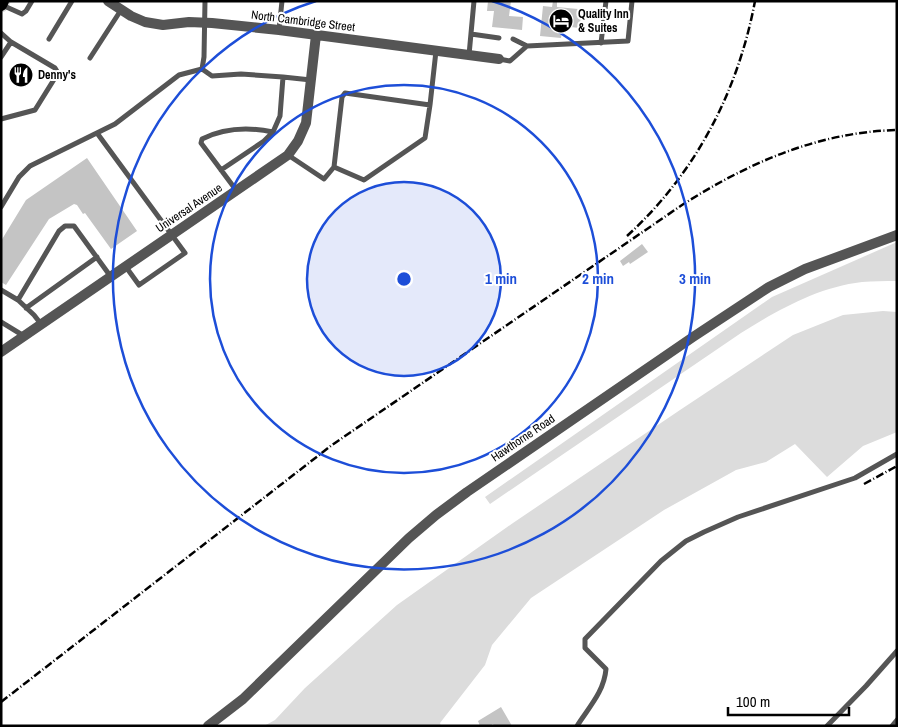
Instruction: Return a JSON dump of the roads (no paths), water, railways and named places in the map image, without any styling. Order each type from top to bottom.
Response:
[{"type":"main road","points":[[1,5],[4,1]]},
{"type":"street","name":"North Cambridge Street","points":[[108,1],[145,22],[158,24],[204,23],[279,30],[499,59]]},
{"type":"street","name":"Universal Avenue","points":[[1,352],[288,155],[298,141],[306,123],[316,35]]},
{"type":"street","name":"Hawthorne Road","points":[[208,726],[243,699],[409,538],[467,492],[769,287],[805,269],[897,235]]},
{"type":"lane","points":[[1,5],[22,14],[32,1]]},
{"type":"lane","points":[[50,39],[72,1]]},
{"type":"lane","points":[[202,69],[204,57],[204,1]]},
{"type":"lane","points":[[279,30],[282,1]]},
{"type":"lane","points":[[469,55],[474,1]]},
{"type":"lane","points":[[601,43],[606,1]]},
{"type":"lane","points":[[513,39],[527,46],[628,41],[632,1]]},
{"type":"lane","points":[[90,58],[121,9]]},
{"type":"lane","points":[[1,33],[11,42],[55,68],[58,73],[35,110],[1,119]]},
{"type":"lane","points":[[471,34],[499,38]]},
{"type":"lane","points":[[1,57],[11,42]]},
{"type":"lane","points":[[499,59],[510,60],[527,46]]},
{"type":"lane","points":[[334,167],[364,180],[425,138],[436,51]]},
{"type":"lane","points":[[1,207],[20,177],[30,166],[115,124],[179,75],[202,69],[212,76],[241,74],[311,80]]},
{"type":"lane","points":[[221,170],[264,141],[273,132],[280,116],[283,77]]},
{"type":"lane","points":[[288,155],[324,179],[334,167],[342,96],[345,92],[430,105]]},
{"type":"lane","points":[[236,191],[201,143],[202,139],[243,128],[273,132]]},
{"type":"lane","points":[[97,133],[185,253],[138,285],[126,267]]},
{"type":"lane","points":[[18,300],[59,231],[65,226],[74,226],[111,277]]},
{"type":"lane","points":[[26,308],[97,257]]},
{"type":"lane","points":[[1,290],[18,300],[42,324]]},
{"type":"lane","points":[[1,322],[24,336]]},
{"type":"lane","points":[[576,726],[603,688],[605,680],[606,669],[585,648],[585,639],[649,572],[672,551],[695,536],[772,504],[855,478],[897,454]]},
{"type":"lane","points":[[827,726],[897,651]]},
{"type":"lane","points":[[892,726],[897,720]]},
{"type":"railway","points":[[627,236],[673,186],[693,158],[710,129],[725,99],[737,67],[755,1]]},
{"type":"railway","points":[[1,702],[332,445],[682,205],[732,176],[785,152],[839,137],[897,130]]},
{"type":"railway","points":[[864,484],[897,466]]},
{"type":"place","name":"Quality Inn & Suites","points":[[561,21]]},
{"type":"place","name":"Denny's","points":[[21,75]]}]
